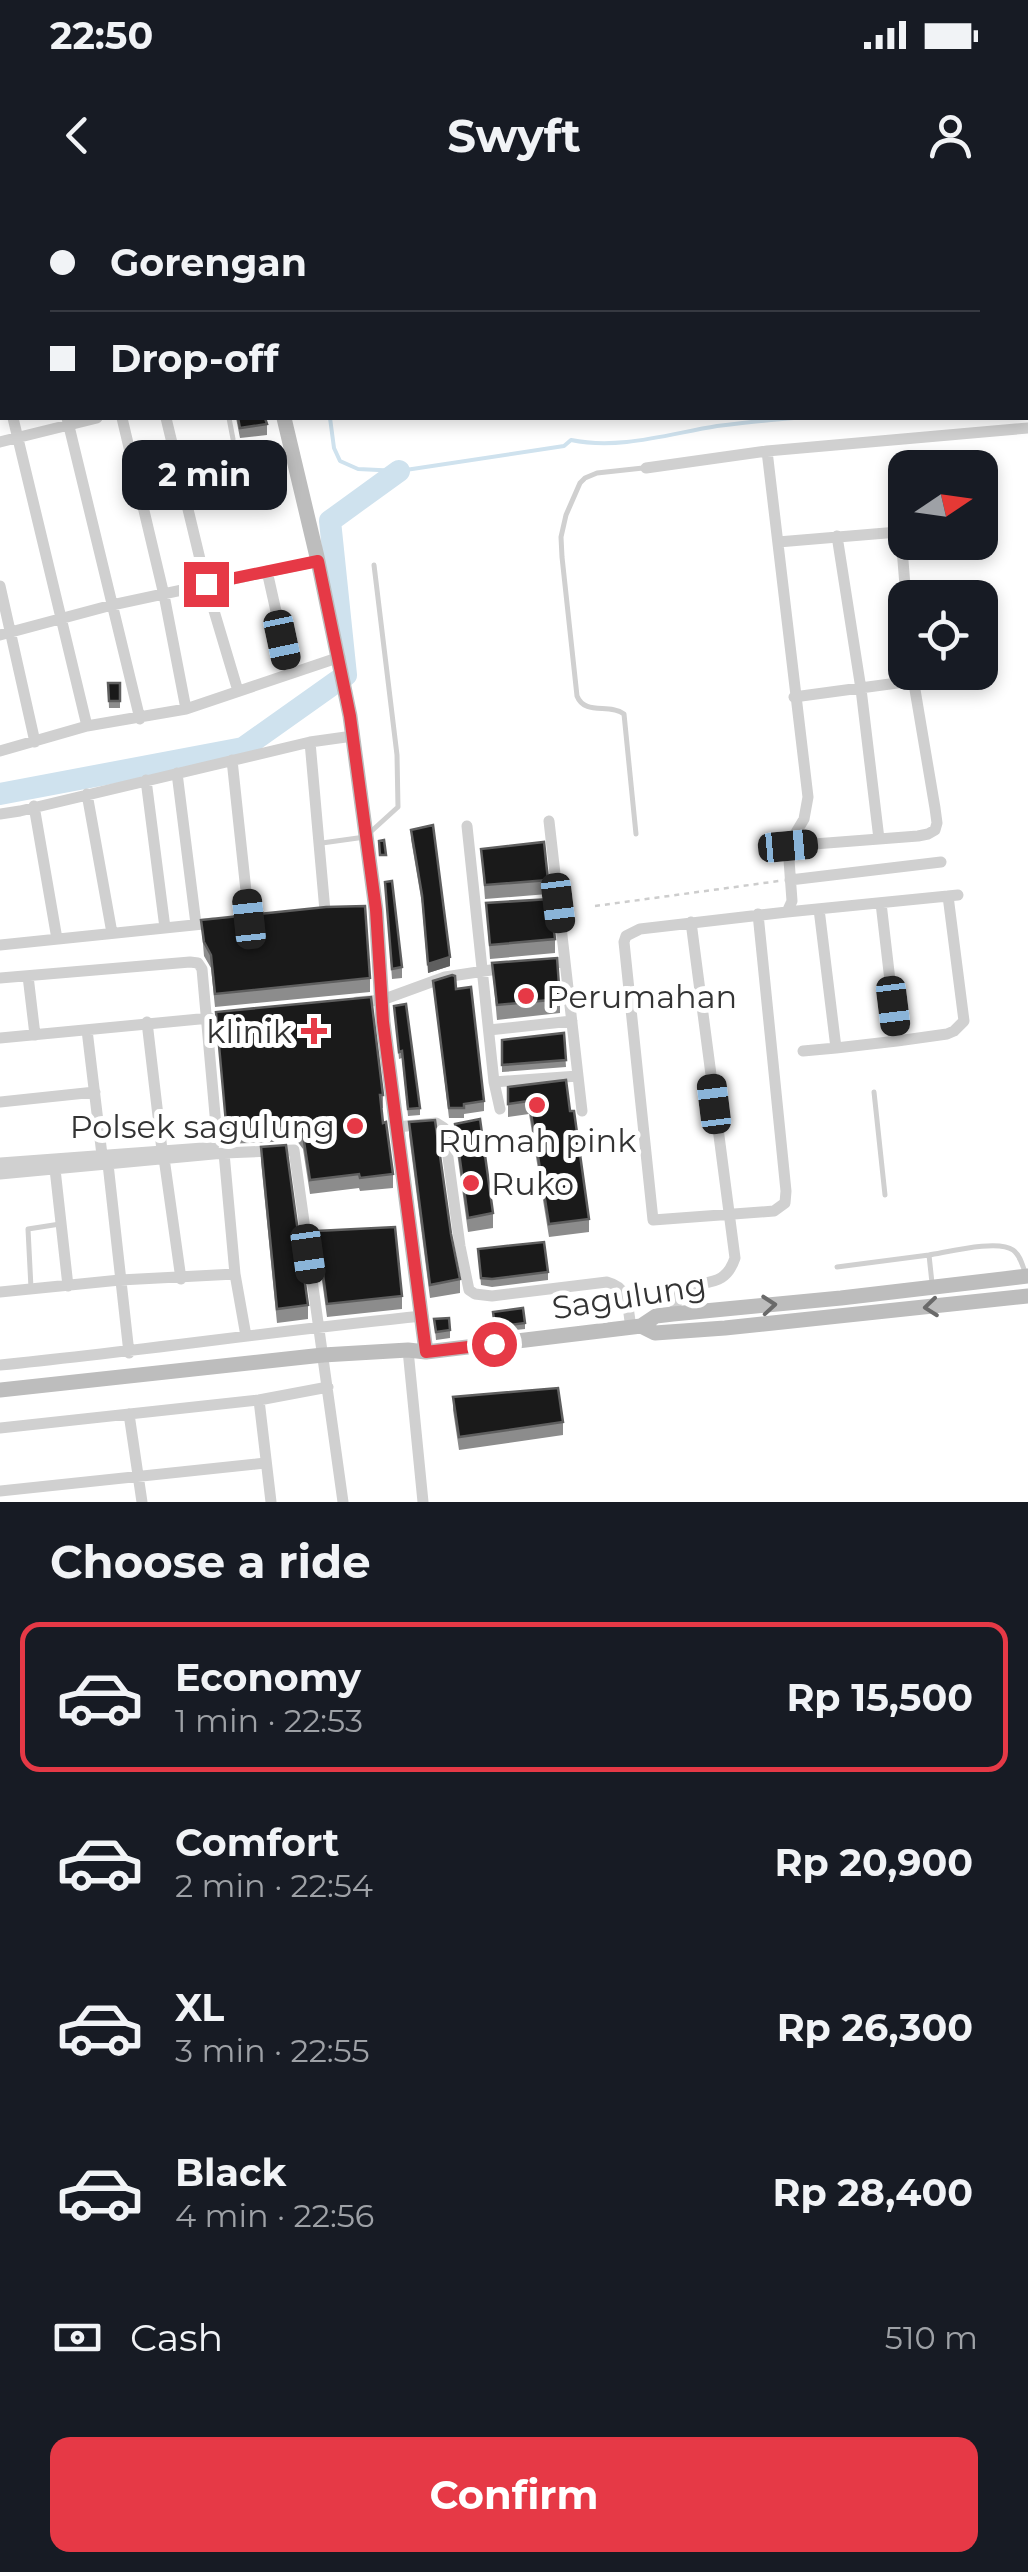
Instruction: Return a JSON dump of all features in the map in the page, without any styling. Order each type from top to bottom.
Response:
[{"type":"street","points":[[14,420],[88,726]]},
{"type":"street","points":[[122,420],[186,709]]},
{"type":"street","points":[[166,420],[206,584],[238,692]]},
{"type":"street","points":[[284,420],[350,716],[365,837],[368,910],[426,1352]]},
{"type":"street","points":[[0,442],[68,421],[140,719]]},
{"type":"street","points":[[646,468],[767,451],[1028,428]]},
{"type":"street","points":[[767,451],[808,798],[804,819],[788,846],[792,901],[787,912]]},
{"type":"street","points":[[778,542],[900,533],[904,580]]},
{"type":"street","points":[[837,536],[878,839]]},
{"type":"street","points":[[6,633],[112,605],[318,561]]},
{"type":"street","points":[[267,571],[290,674]]},
{"type":"street","points":[[0,586],[6,633],[35,742]]},
{"type":"street","points":[[0,750],[88,726],[186,709],[290,674],[341,663]]},
{"type":"street","points":[[794,697],[888,683]]},
{"type":"street","points":[[788,846],[928,834],[936,827],[914,690]]},
{"type":"street","points":[[0,814],[310,742],[353,736]]},
{"type":"street","points":[[310,742],[325,911]]},
{"type":"street","points":[[232,760],[249,919]]},
{"type":"street","points":[[177,773],[196,924]]},
{"type":"street","points":[[146,780],[164,928]]},
{"type":"street","points":[[88,794],[112,934]]},
{"type":"street","points":[[34,806],[58,939]]},
{"type":"street","points":[[549,821],[582,1111]]},
{"type":"street","points":[[467,826],[500,1109]]},
{"type":"street","points":[[536,848],[552,846]]},
{"type":"street","points":[[471,855],[487,853]]},
{"type":"street","points":[[790,880],[941,862]]},
{"type":"street","points":[[758,914],[786,1203],[774,1211],[653,1220],[626,936],[640,928],[758,914],[953,896],[964,1022],[947,1034],[803,1051]]},
{"type":"street","points":[[542,904],[558,903]]},
{"type":"street","points":[[881,903],[897,1041]]},
{"type":"street","points":[[476,909],[493,908]]},
{"type":"street","points":[[818,909],[836,1048]]},
{"type":"street","points":[[306,913],[342,910]]},
{"type":"street","points":[[0,928],[2,945],[268,917]]},
{"type":"street","points":[[673,1314],[680,1289],[722,1278],[730,1272],[736,1258],[691,922]]},
{"type":"street","points":[[532,965],[565,962]]},
{"type":"street","points":[[0,978],[198,963],[202,969],[218,1137],[214,1145],[163,1154],[0,1163]]},
{"type":"street","points":[[343,1004],[382,1000],[445,977],[516,966]]},
{"type":"street","points":[[28,976],[35,1035]]},
{"type":"street","points":[[0,1038],[226,1016]]},
{"type":"street","points":[[147,1022],[181,1278]]},
{"type":"street","points":[[489,1030],[572,1022]]},
{"type":"street","points":[[87,1030],[129,1353]]},
{"type":"street","points":[[494,1082],[578,1076]]},
{"type":"street","points":[[0,1102],[95,1092]]},
{"type":"street","points":[[397,1127],[436,1123],[444,1128],[460,1246],[470,1290],[475,1294],[492,1296],[607,1282],[620,1286],[625,1293],[636,1327],[656,1333],[1028,1296]]},
{"type":"street","points":[[163,1154],[294,1150],[343,1502]]},
{"type":"street","points":[[224,1152],[235,1274],[246,1336]]},
{"type":"street","points":[[0,1174],[105,1160]]},
{"type":"street","points":[[55,1169],[68,1286]]},
{"type":"street","points":[[0,1292],[235,1274]]},
{"type":"street","name":"Sagulung","points":[[0,1390],[323,1355],[426,1352],[636,1327],[656,1316],[1028,1276]]},
{"type":"street","points":[[0,1365],[423,1316]]},
{"type":"street","points":[[408,1350],[423,1502]]},
{"type":"street","points":[[0,1428],[258,1400],[328,1387]]},
{"type":"street","points":[[258,1400],[271,1502]]},
{"type":"street","points":[[129,1414],[142,1502]]},
{"type":"street","points":[[0,1491],[265,1463]]},
{"type":"lane","points":[[229,420],[233,439]]},
{"type":"lane","points":[[636,834],[624,714],[586,707],[577,696],[561,537],[566,514],[584,478],[646,468]]},
{"type":"lane","points":[[318,843],[365,837],[398,807],[398,756],[374,564]]},
{"type":"lane","points":[[874,1092],[885,1194]]},
{"type":"lane","points":[[31,1288],[28,1229],[62,1224]]},
{"type":"lane","points":[[836,1267],[990,1246],[1008,1247],[1016,1252],[1028,1276]]},
{"type":"lane","points":[[929,1256],[933,1286]]},
{"type":"path","points":[[596,906],[790,880]]},
{"type":"building","points":[[238,420],[266,420],[267,424],[240,428]]},
{"type":"building","points":[[234,448],[265,455],[259,499],[218,489]]},
{"type":"building","points":[[108,683],[120,683],[120,701],[109,701]]},
{"type":"building","points":[[433,825],[450,957],[428,964],[411,830]]},
{"type":"building","points":[[384,840],[386,855],[380,855],[379,841]]},
{"type":"building","points":[[544,842],[548,880],[485,885],[481,849]]},
{"type":"building","points":[[392,881],[402,967],[392,969],[385,882]]},
{"type":"building","points":[[550,899],[555,939],[490,945],[486,903]]},
{"type":"building","name":"Polsek sagulung","points":[[365,906],[370,978],[215,994],[211,955],[204,942],[201,920]]},
{"type":"building","name":"Perumahan","points":[[557,958],[560,999],[497,1005],[492,963]]},
{"type":"building","points":[[452,975],[456,989],[471,987],[484,1101],[464,1104],[464,1108],[449,1108],[433,981]]},
{"type":"building","points":[[371,997],[383,1123],[386,1122],[393,1174],[310,1180],[303,1135],[297,1128],[225,1130],[216,1012]]},
{"type":"building","points":[[406,1004],[420,1108],[408,1109],[394,1006]]},
{"type":"building","points":[[564,1033],[566,1060],[502,1065],[502,1040]]},
{"type":"building","points":[[566,1080],[589,1219],[549,1224],[529,1101],[508,1104],[508,1087]]},
{"type":"building","name":"Ruko","points":[[480,1119],[493,1213],[468,1218],[455,1124]]},
{"type":"building","points":[[435,1120],[460,1279],[430,1285],[409,1122]]},
{"type":"building","points":[[286,1145],[308,1305],[277,1309],[261,1147]]},
{"type":"building","points":[[395,1227],[402,1296],[327,1304],[317,1231]]},
{"type":"building","points":[[544,1242],[548,1272],[481,1278],[478,1249]]},
{"type":"building","points":[[523,1308],[525,1323],[495,1327],[493,1312]]},
{"type":"building","points":[[449,1318],[450,1330],[436,1332],[434,1319]]},
{"type":"building","points":[[558,1388],[563,1422],[459,1437],[453,1397]]},
{"type":"waterway","points":[[330,420],[340,461],[358,469],[399,471],[564,446],[571,440],[626,442],[775,420]]},
{"type":"waterway","points":[[0,794],[243,748],[346,675],[330,521],[399,471]]},
{"type":"place","name":"Perumahan","points":[[526,996]]},
{"type":"place","name":"klinik","points":[[314,1031]]},
{"type":"place","name":"Rumah pink","points":[[537,1105]]},
{"type":"place","name":"Polsek sagulung","points":[[355,1126]]},
{"type":"place","name":"Ruko","points":[[471,1183]]},
{"type":"route","points":[[206,584],[318,561],[350,716],[376,910],[383,1022],[426,1352],[494,1344]]}]
